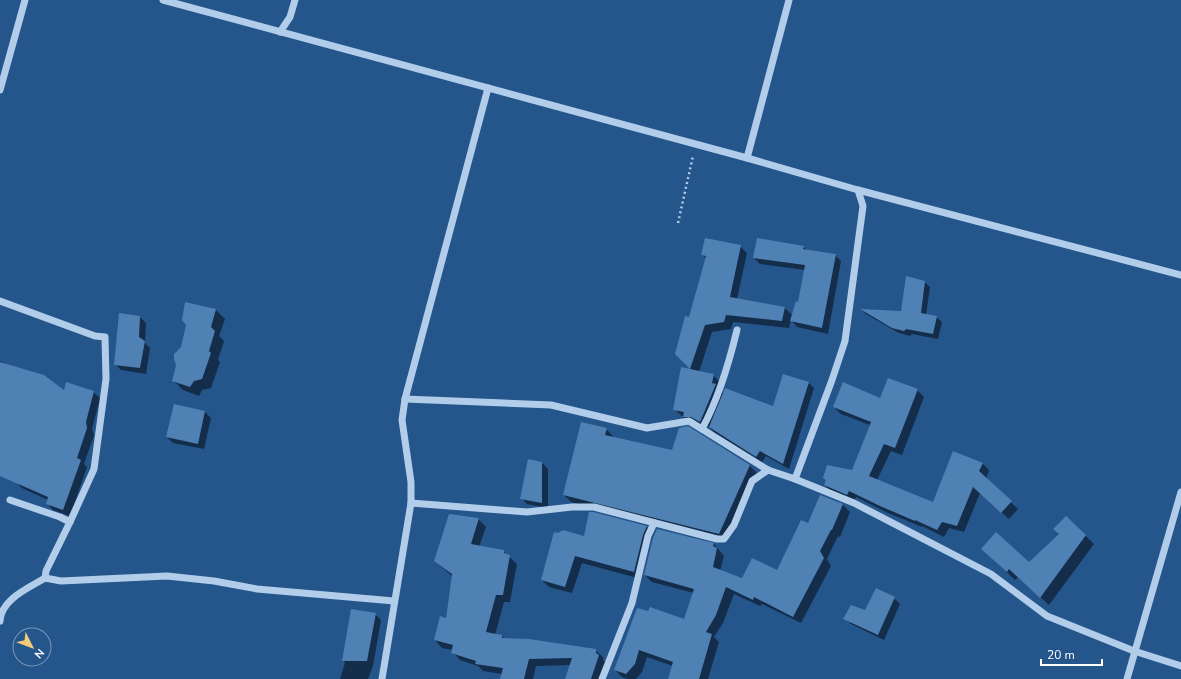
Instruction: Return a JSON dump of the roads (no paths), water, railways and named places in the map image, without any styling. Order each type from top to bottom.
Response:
[{"type":"street","points":[[0,90],[25,0]]},
{"type":"street","points":[[163,0],[696,144],[858,190],[1181,275]]},
{"type":"street","points":[[280,32],[290,17],[294,0]]},
{"type":"street","points":[[747,158],[789,0]]},
{"type":"street","points":[[382,679],[394,601],[412,503],[412,482],[402,420],[406,399],[488,88]]},
{"type":"street","points":[[795,479],[845,341],[863,206],[858,190]]},
{"type":"street","points":[[0,301],[95,336],[105,337],[106,379],[94,468],[46,571],[45,578]]},
{"type":"street","points":[[702,429],[709,416],[730,360],[737,330]]},
{"type":"street","points":[[406,399],[551,404],[647,428],[689,421],[768,470],[795,479],[854,503],[991,574],[1047,616],[1134,651],[1181,666]]},
{"type":"street","points":[[412,503],[527,512],[572,507],[594,507],[717,539],[724,539],[734,525],[752,481],[768,470]]},
{"type":"street","points":[[1127,679],[1181,492]]},
{"type":"street","points":[[10,500],[60,517],[70,522]]},
{"type":"street","points":[[602,679],[632,603],[648,536],[654,523]]},
{"type":"street","points":[[0,621],[4,610],[10,601],[45,578],[61,581],[167,576],[214,581],[257,589],[394,601]]}]
